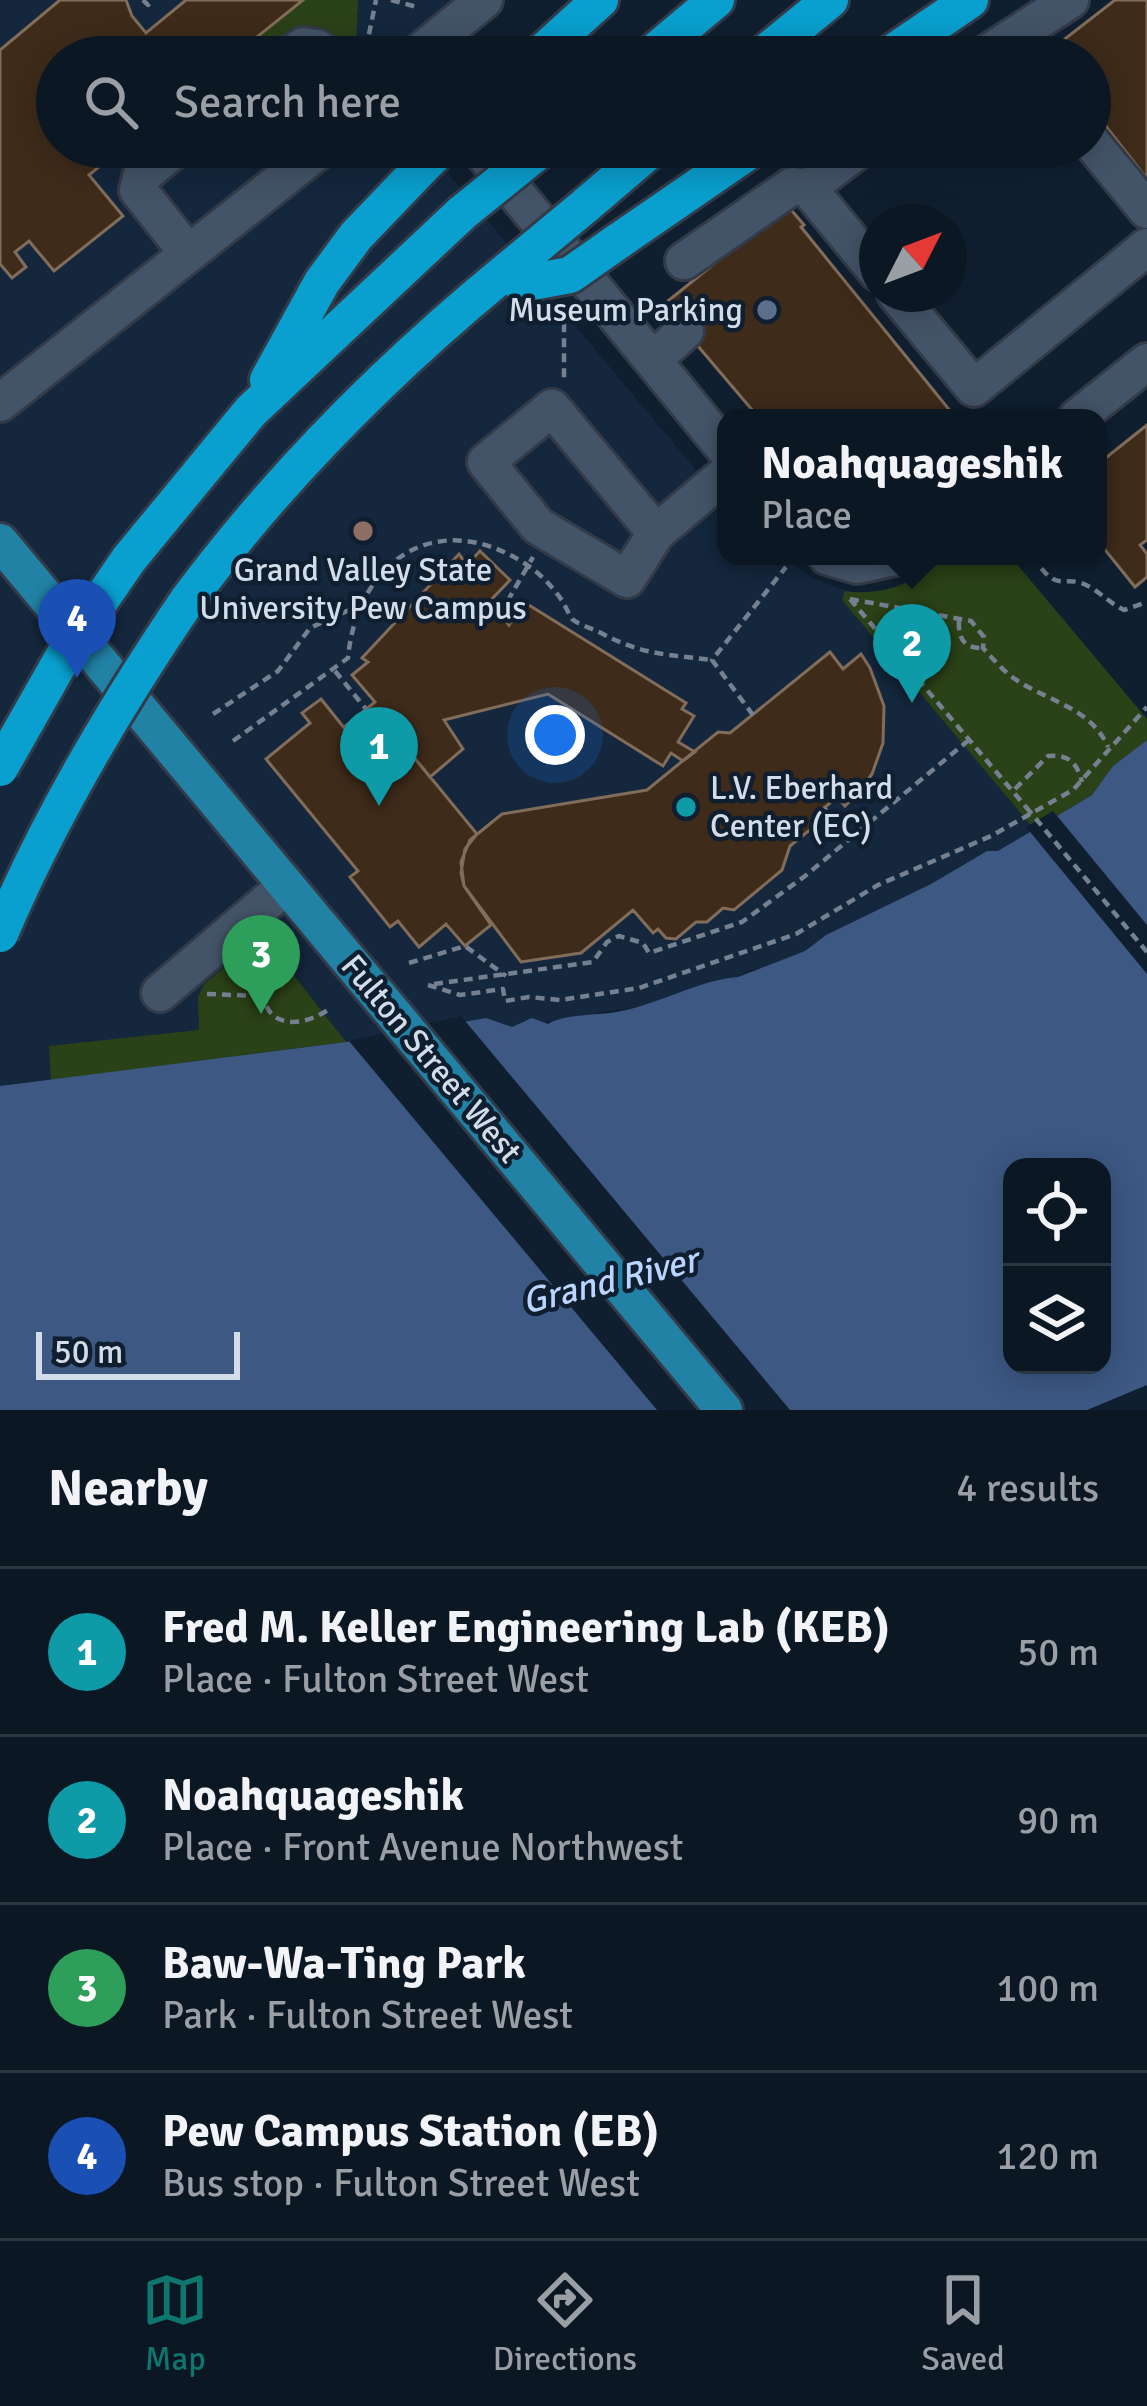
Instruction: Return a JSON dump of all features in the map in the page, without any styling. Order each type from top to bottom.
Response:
[{"type":"highway","points":[[560,36],[600,0]]},
{"type":"highway","points":[[673,36],[716,0]]},
{"type":"highway","points":[[786,36],[830,0]]},
{"type":"highway","points":[[917,36],[970,0]]},
{"type":"highway","points":[[250,411],[322,282],[356,236],[422,168]]},
{"type":"highway","points":[[0,768],[68,648],[129,559],[250,411],[462,213],[517,168]]},
{"type":"highway","points":[[0,934],[39,845],[86,759],[187,601],[306,456],[410,352],[504,281],[629,168]]},
{"type":"highway","points":[[504,281],[570,275],[724,168]]},
{"type":"main road","name":"Fulton Street West","points":[[0,542],[724,1410]]},
{"type":"street","points":[[440,36],[484,0]]},
{"type":"street","points":[[1023,36],[1070,0]]},
{"type":"street","points":[[1111,166],[1147,210]]},
{"type":"street","points":[[152,168],[141,177],[138,190],[188,253]]},
{"type":"street","points":[[0,403],[296,168]]},
{"type":"street","points":[[495,168],[717,439]]},
{"type":"street","points":[[808,188],[834,168]]},
{"type":"street","points":[[684,261],[792,186],[808,188],[859,250]]},
{"type":"street","points":[[911,312],[974,388],[1147,247]]},
{"type":"street","points":[[646,349],[678,322]]},
{"type":"street","points":[[1088,409],[1147,362]]},
{"type":"street","points":[[656,533],[552,408],[486,462],[538,526],[627,580],[656,533],[717,482]]},
{"type":"street","points":[[160,992],[286,886]]},
{"type":"path","points":[[143,0],[148,5],[154,0]]},
{"type":"path","points":[[369,36],[376,0]]},
{"type":"path","points":[[391,0],[417,8]]},
{"type":"path","points":[[500,614],[548,531]]},
{"type":"path","points":[[233,741],[348,658],[358,606],[383,572],[405,554],[453,539],[480,542],[528,565],[547,581],[572,618],[635,651],[712,660],[753,715]]},
{"type":"path","points":[[1039,565],[1057,583],[1086,585],[1124,610],[1147,602]]},
{"type":"path","points":[[712,660],[786,567]]},
{"type":"path","points":[[982,648],[984,637],[971,621],[850,599],[1147,952]]},
{"type":"path","points":[[213,714],[278,671],[310,628],[358,606]]},
{"type":"path","points":[[959,621],[958,634],[970,648],[982,648],[1021,683],[1090,722],[1108,747]]},
{"type":"path","points":[[334,671],[366,709]]},
{"type":"path","points":[[970,739],[806,876],[742,922],[649,952],[643,944],[619,936],[593,962],[428,985],[460,995],[503,989],[506,1001],[560,1000],[639,988],[796,934],[878,885],[991,836],[1082,782],[1147,707]]},
{"type":"path","points":[[1014,791],[1048,756],[1070,759],[1082,782]]},
{"type":"path","points":[[824,808],[849,838]]},
{"type":"path","points":[[409,963],[464,946],[506,976]]},
{"type":"path","points":[[285,952],[264,982],[262,996],[268,1009],[281,1021],[298,1024],[331,1008]]},
{"type":"shaded area","name":"Grand Valley State University Pew Campus","points":[[0,0],[454,0],[409,36],[36,36],[36,168],[444,168],[717,495],[717,565],[795,565],[809,577],[852,593],[889,590],[936,565],[1018,565],[1147,719],[1147,740],[1092,795],[998,851],[987,851],[826,935],[805,951],[738,977],[647,1005],[512,1027],[485,1018],[346,1042],[0,1086]]},
{"type":"green space","points":[[303,0],[358,0],[357,36],[258,36]]},
{"type":"green space","points":[[936,565],[1018,565],[1147,719],[1147,740],[1113,766],[1092,795],[1034,829],[842,600],[845,591],[901,585]]},
{"type":"green space","points":[[263,936],[346,1042],[51,1080],[49,1046],[199,1030],[198,997],[204,984]]},
{"type":"water","name":"Grand River","points":[[1147,740],[1147,1385],[1087,1410],[0,1410],[0,1086],[346,1042],[486,1018],[512,1027],[532,1018],[548,1024],[642,1006],[805,951],[826,935],[987,851],[998,851],[1092,795],[1113,766]]},
{"type":"pier","points":[[1053,811],[1147,925],[1147,974],[1026,827]]},
{"type":"pier","points":[[461,1016],[790,1410],[657,1410],[349,1041]]},
{"type":"building","points":[[60,0],[126,0],[146,33],[186,0],[303,0],[258,36],[36,36],[36,168],[98,168],[89,175],[123,216],[54,271],[29,241],[15,252],[26,267],[12,278],[0,264],[0,50]]},
{"type":"building","points":[[1115,0],[1147,0],[1147,179],[1111,133],[1111,36],[1069,36]]},
{"type":"building","name":"Museum Parking","points":[[787,205],[859,298],[859,312],[870,312],[949,409],[751,409],[663,305]]},
{"type":"building","points":[[1147,425],[1147,540],[1140,545],[1147,554],[1147,577],[1135,587],[1107,552],[1107,457]]},
{"type":"building","points":[[480,551],[510,580],[491,600],[509,625],[524,602],[686,703],[682,709],[694,716],[678,742],[695,752],[683,761],[671,753],[663,766],[548,694],[444,720],[463,749],[430,777],[381,717],[353,739],[344,727],[375,702],[352,675],[368,662],[362,658],[459,554],[467,565]]},
{"type":"building","name":"L.V. Eberhard Center (EC)","points":[[830,652],[843,669],[861,654],[870,668],[884,706],[883,743],[872,774],[859,792],[845,806],[837,797],[812,818],[811,829],[790,846],[782,870],[734,910],[723,908],[676,939],[666,938],[658,929],[653,933],[633,910],[581,953],[521,962],[464,886],[461,862],[470,840],[502,814],[647,790],[718,732],[730,733]]},
{"type":"building","points":[[321,699],[353,739],[381,717],[477,834],[465,849],[461,873],[464,886],[491,925],[465,946],[446,924],[419,947],[398,921],[390,927],[350,877],[358,871],[266,759],[310,723],[302,713]]},
{"type":"place","name":"Museum Parking","points":[[767,310]]},
{"type":"place","name":"Grand Valley State University Pew Campus","points":[[363,531]]},
{"type":"place","name":"Pew Campus Station (EB)","points":[[77,678]]},
{"type":"place","name":"Noahquageshik","points":[[912,703]]},
{"type":"place","name":"Fred M. Keller Engineering Lab (KEB)","points":[[379,806]]},
{"type":"place","name":"L.V. Eberhard Center (EC)","points":[[686,807]]},
{"type":"place","name":"Baw-Wa-Ting Park","points":[[261,1014]]}]
